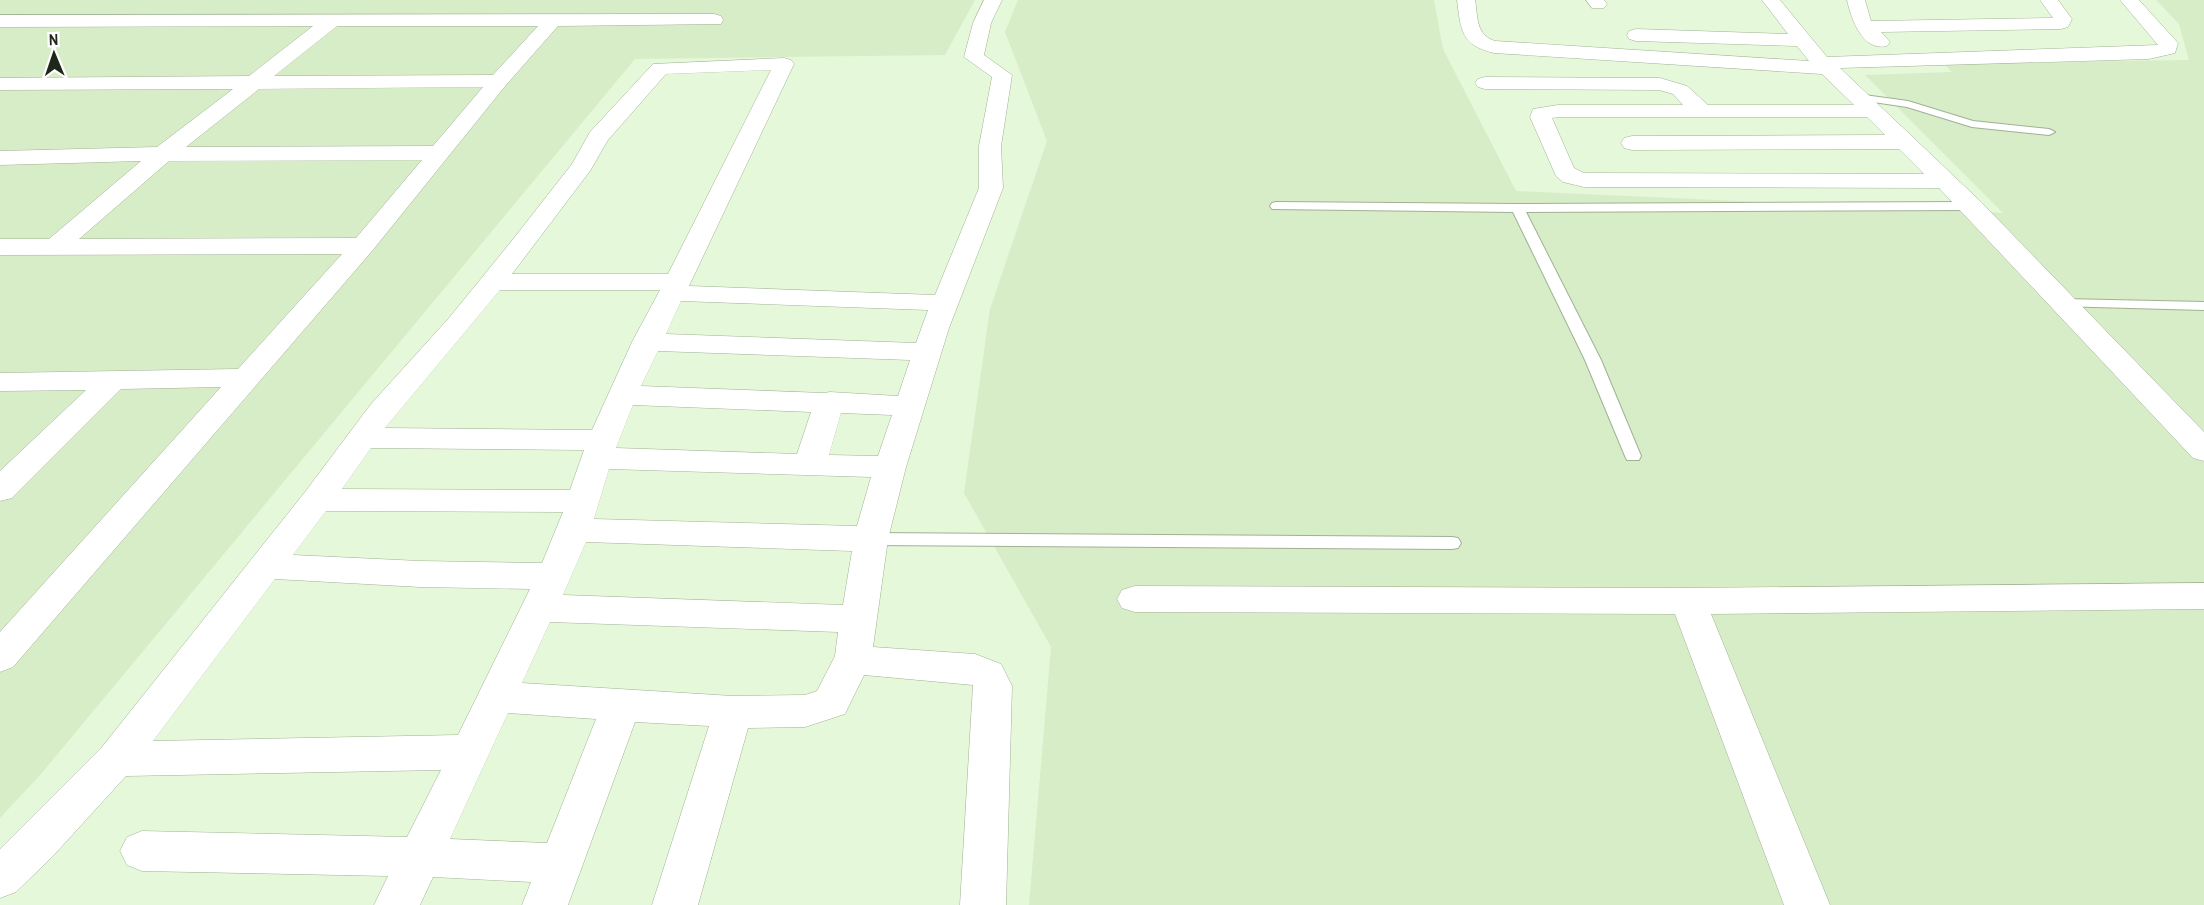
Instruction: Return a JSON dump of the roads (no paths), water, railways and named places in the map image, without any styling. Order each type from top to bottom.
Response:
[{"type":"street","points":[[413,20],[431,0]]},
{"type":"street","points":[[498,697],[733,712],[805,711],[831,703],[856,638],[871,539],[890,467],[927,352],[991,188],[990,146],[1002,75],[974,57],[982,23],[993,0]]},
{"type":"street","points":[[1466,0],[1471,34],[1481,44],[1494,47],[1826,66],[1900,61],[2149,53],[2168,49],[2168,43],[2129,0]]},
{"type":"street","points":[[1771,0],[1800,40],[1901,142],[1971,206],[2204,450]]},
{"type":"street","points":[[1856,0],[1861,22],[1900,61]]},
{"type":"street","points":[[1865,27],[1945,16],[2061,22],[2063,19],[2049,0]]},
{"type":"street","points":[[55,246],[163,154],[333,20]]},
{"type":"street","points":[[0,657],[363,246],[499,81],[553,20]]},
{"type":"street","points":[[0,21],[714,20]]},
{"type":"street","points":[[1615,35],[1800,40]]},
{"type":"street","points":[[0,878],[38,842],[116,759],[317,501],[382,411],[459,324],[582,166],[598,137],[660,68],[784,64],[646,342],[599,449],[578,516],[554,576],[397,905]]},
{"type":"street","points":[[0,84],[499,81]]},
{"type":"street","points":[[1485,83],[1660,84],[1680,90],[1702,111]]},
{"type":"street","points":[[1865,104],[1702,111],[1558,111],[1541,114],[1564,171],[1571,177],[1584,180],[1946,181]]},
{"type":"street","points":[[1632,143],[1901,142]]},
{"type":"street","points":[[0,158],[163,154],[440,153]]},
{"type":"street","points":[[0,247],[363,246]]},
{"type":"street","points":[[492,282],[674,287],[945,303]]},
{"type":"street","points":[[646,342],[927,352]]},
{"type":"street","points":[[0,382],[111,382],[246,378]]},
{"type":"street","points":[[0,490],[111,382]]},
{"type":"street","points":[[622,395],[830,401],[911,406]]},
{"type":"street","points":[[810,463],[830,401]]},
{"type":"street","points":[[364,438],[599,449],[890,467]]},
{"type":"street","points":[[317,501],[578,516],[871,539]]},
{"type":"street","points":[[265,566],[420,574],[554,576]]},
{"type":"street","points":[[1135,599],[1688,601],[2204,596]]},
{"type":"street","points":[[1688,601],[1807,905]]},
{"type":"street","points":[[538,608],[856,638],[881,663],[975,669],[988,675],[993,686],[983,905]]},
{"type":"street","points":[[545,905],[622,704]]},
{"type":"street","points":[[675,905],[733,712]]},
{"type":"street","points":[[116,759],[471,752]]},
{"type":"street","points":[[142,851],[420,857],[562,864]]},
{"type":"lane","points":[[1865,104],[1908,104],[1972,124],[2049,132]]},
{"type":"lane","points":[[1276,206],[1518,208],[1971,206]]},
{"type":"lane","points":[[1518,208],[1593,360],[1634,456]]},
{"type":"lane","points":[[2063,303],[2204,306]]},
{"type":"lane","points":[[871,539],[1452,543]]}]
